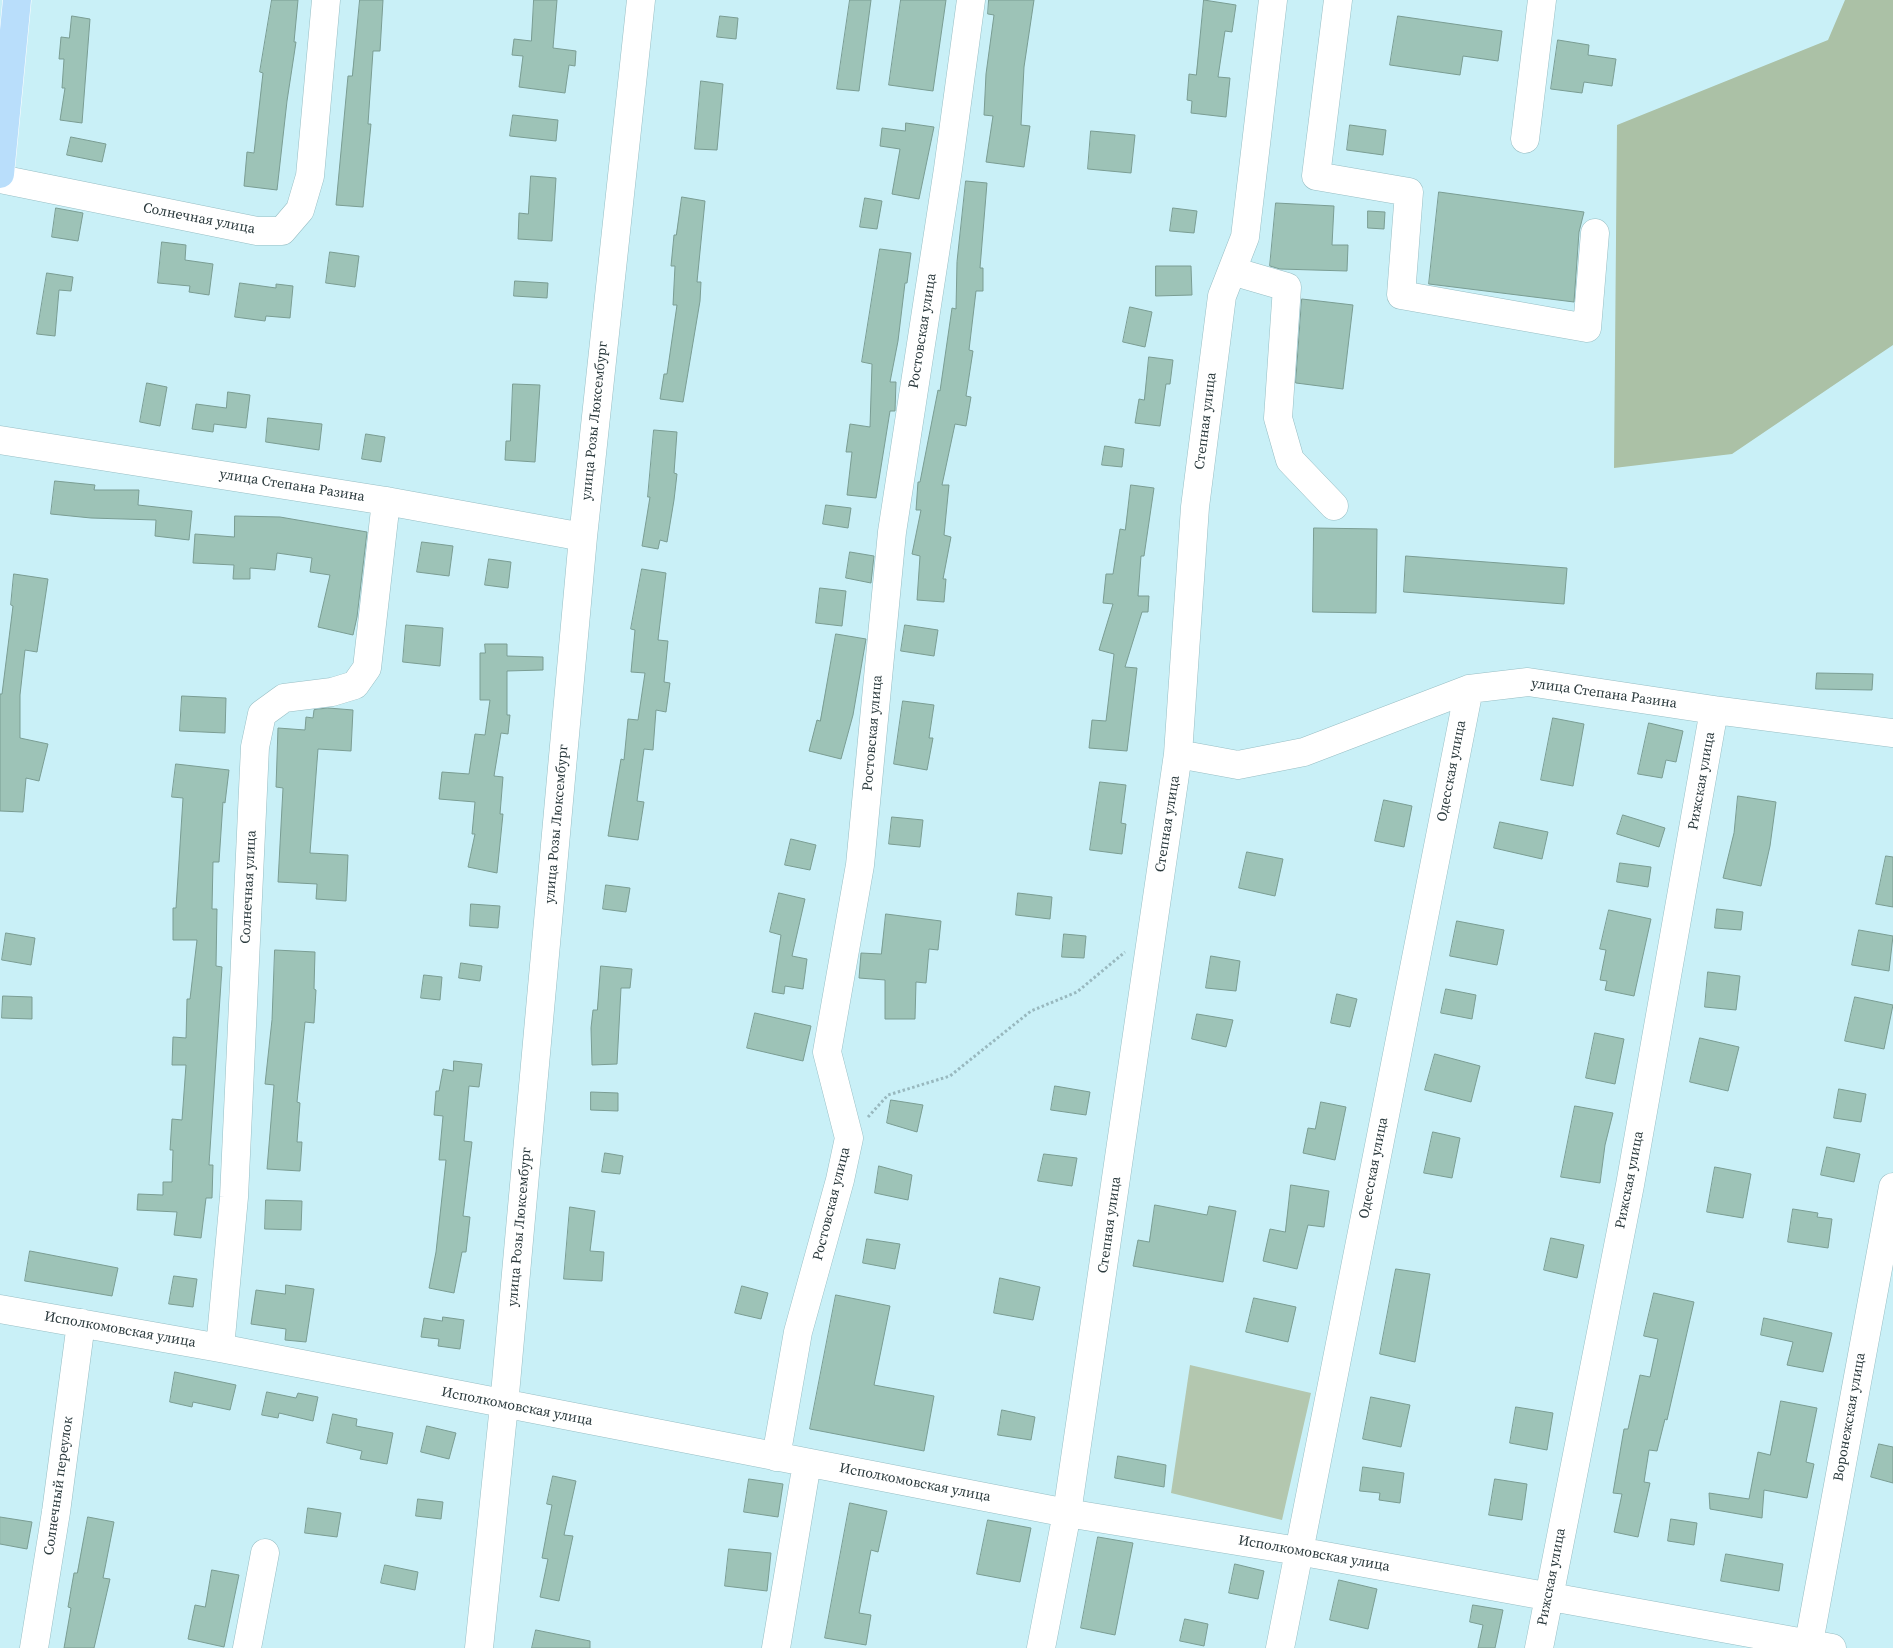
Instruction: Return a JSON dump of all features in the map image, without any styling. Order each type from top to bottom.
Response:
[{"type":"main road","points":[[0,174],[17,0]]},
{"type":"street","name":"Солнечная улица","points":[[0,179],[257,231],[282,231],[300,210],[310,176],[326,0]]},
{"type":"street","name":"улица Розы Люксембург","points":[[479,1648],[504,1405],[582,538],[641,0]]},
{"type":"street","name":"Ростовская улица","points":[[776,1457],[798,1332],[840,1180],[849,1138],[827,1052],[860,865],[892,532],[948,169],[971,0]]},
{"type":"street","name":"Степная улица","points":[[1041,1648],[1067,1513],[1178,754],[1195,507],[1222,296],[1245,237],[1273,0]]},
{"type":"street","points":[[1338,0],[1316,176],[1409,192],[1401,295],[1587,328],[1595,233]]},
{"type":"street","points":[[1525,138],[1542,0]]},
{"type":"street","points":[[1232,271],[1287,287],[1278,418],[1290,460],[1334,506]]},
{"type":"street","name":"улица Степана Разина","points":[[0,440],[386,500],[582,538]]},
{"type":"street","name":"Солнечная улица","points":[[220,1348],[234,1197],[255,747],[262,714],[284,698],[332,692],[355,685],[367,668],[386,500]]},
{"type":"street","name":"улица Степана Разина","points":[[1178,754],[1238,765],[1304,752],[1469,689],[1528,682],[1714,710],[1893,733]]},
{"type":"street","name":"Одесская улица","points":[[1280,1648],[1469,689]]},
{"type":"street","name":"Рижская улица","points":[[1539,1648],[1630,1185],[1714,710]]},
{"type":"street","name":"Воронежская улица","points":[[1816,1647],[1893,1187]]},
{"type":"street","name":"Исполкомовская улица","points":[[0,1309],[220,1348],[504,1405],[1067,1513],[1298,1550],[1548,1595],[1816,1647]]},
{"type":"street","name":"Солнечный переулок","points":[[34,1648],[56,1512],[81,1323]]},
{"type":"street","points":[[776,1648],[807,1463]]},
{"type":"street","points":[[247,1648],[265,1553]]},
{"type":"path","points":[[849,1138],[888,1095],[950,1076],[1031,1011],[1077,992],[1121,956],[1127,948]]},
{"type":"green space","points":[[1845,0],[1893,0],[1893,345],[1732,454],[1614,468],[1617,125],[1828,40]]},
{"type":"green space","points":[[1190,1365],[1311,1393],[1282,1520],[1171,1493]]},
{"type":"building","points":[[272,0],[298,0],[294,42],[296,42],[277,190],[244,186],[247,152],[254,153],[263,73],[260,72]]},
{"type":"building","points":[[360,0],[383,0],[380,51],[373,51],[368,124],[371,124],[363,207],[336,205],[348,76],[352,76]]},
{"type":"building","points":[[534,0],[557,0],[553,48],[576,51],[575,66],[569,65],[565,93],[519,87],[523,56],[512,55],[514,39],[531,41]]},
{"type":"building","points":[[850,0],[871,0],[859,91],[837,89]]},
{"type":"building","points":[[901,0],[946,0],[933,91],[889,85]]},
{"type":"building","points":[[989,0],[1034,0],[1024,67],[1021,125],[1030,126],[1024,167],[986,162],[993,116],[984,115],[986,74],[994,15],[988,14]]},
{"type":"building","points":[[1204,0],[1236,5],[1232,32],[1225,31],[1218,77],[1230,78],[1226,117],[1191,113],[1192,101],[1187,100],[1189,74],[1196,75]]},
{"type":"building","points":[[72,16],[90,19],[82,123],[60,120],[65,88],[62,88],[64,59],[59,59],[61,37],[69,38]]},
{"type":"building","points":[[720,16],[738,18],[736,39],[717,37]]},
{"type":"building","points":[[1398,16],[1502,31],[1498,61],[1463,56],[1460,75],[1390,65]]},
{"type":"building","points":[[1558,40],[1589,45],[1588,55],[1616,59],[1612,86],[1584,82],[1582,93],[1551,89]]},
{"type":"building","points":[[701,81],[723,84],[717,150],[695,149]]},
{"type":"building","points":[[513,115],[558,120],[556,141],[510,136]]},
{"type":"building","points":[[906,123],[934,127],[919,199],[892,194],[900,149],[880,146],[882,128],[905,131]]},
{"type":"building","points":[[1350,125],[1386,130],[1383,155],[1347,150]]},
{"type":"building","points":[[1091,131],[1135,135],[1131,173],[1088,169]]},
{"type":"building","points":[[71,137],[106,144],[102,162],[67,155]]},
{"type":"building","points":[[531,176],[556,178],[552,241],[518,239],[519,213],[528,214]]},
{"type":"building","points":[[966,181],[987,183],[980,268],[983,268],[983,291],[976,291],[969,350],[973,351],[966,396],[971,397],[966,426],[955,424],[942,485],[949,485],[944,535],[951,537],[943,579],[946,579],[944,602],[917,600],[920,556],[912,554],[921,510],[916,510],[918,482],[920,482],[938,390],[940,391],[952,308],[956,309],[957,262]]},
{"type":"building","points":[[1439,192],[1584,212],[1579,232],[1574,302],[1429,284]]},
{"type":"building","points":[[682,197],[705,201],[697,282],[701,282],[700,301],[683,402],[660,399],[664,374],[667,374],[677,305],[673,305],[675,266],[671,266],[674,235],[676,235]]},
{"type":"building","points":[[865,198],[882,201],[877,229],[860,227]]},
{"type":"building","points":[[1276,203],[1334,206],[1332,245],[1348,245],[1347,271],[1280,269],[1270,266]]},
{"type":"building","points":[[56,208],[83,213],[78,241],[52,237]]},
{"type":"building","points":[[1173,208],[1197,211],[1194,233],[1170,231]]},
{"type":"building","points":[[1368,211],[1385,212],[1384,229],[1368,228]]},
{"type":"building","points":[[162,242],[186,245],[185,260],[213,264],[209,295],[189,292],[190,286],[158,283]]},
{"type":"building","points":[[880,249],[911,253],[890,382],[896,382],[895,411],[890,411],[876,498],[847,495],[852,452],[846,452],[850,424],[870,427],[872,364],[862,362]]},
{"type":"building","points":[[330,252],[359,256],[355,287],[326,283]]},
{"type":"building","points":[[1156,266],[1191,266],[1192,295],[1156,296]]},
{"type":"building","points":[[47,273],[73,277],[71,291],[59,290],[55,336],[37,334]]},
{"type":"building","points":[[515,281],[548,283],[547,298],[514,296]]},
{"type":"building","points":[[240,283],[276,288],[276,284],[293,286],[290,318],[266,316],[265,321],[235,317]]},
{"type":"building","points":[[1302,299],[1353,305],[1343,389],[1296,383]]},
{"type":"building","points":[[1130,307],[1152,312],[1145,347],[1123,342]]},
{"type":"building","points":[[1149,357],[1173,360],[1170,384],[1166,384],[1160,426],[1135,423],[1139,399],[1144,400]]},
{"type":"building","points":[[147,383],[167,387],[160,426],[140,422]]},
{"type":"building","points":[[513,384],[540,385],[535,462],[505,460],[506,441],[510,441]]},
{"type":"building","points":[[228,392],[250,395],[246,428],[214,424],[213,432],[192,429],[196,404],[226,408]]},
{"type":"building","points":[[268,418],[322,424],[319,450],[266,442]]},
{"type":"building","points":[[654,430],[677,432],[674,473],[677,474],[674,500],[667,542],[660,540],[658,549],[642,546],[650,497],[648,497]]},
{"type":"building","points":[[366,434],[385,437],[381,462],[362,459]]},
{"type":"building","points":[[1105,446],[1124,449],[1122,467],[1102,465]]},
{"type":"building","points":[[55,481],[95,485],[94,490],[139,490],[138,505],[192,511],[189,540],[155,536],[156,520],[91,518],[51,514]]},
{"type":"building","points":[[1131,485],[1154,488],[1144,556],[1141,556],[1138,596],[1149,596],[1148,612],[1142,612],[1125,667],[1137,668],[1127,751],[1089,748],[1092,720],[1106,721],[1114,654],[1099,650],[1113,604],[1103,603],[1106,574],[1113,574],[1120,529],[1125,530]]},
{"type":"building","points":[[826,505],[851,508],[848,528],[823,524]]},
{"type":"building","points":[[235,516],[280,517],[367,532],[357,617],[353,635],[318,627],[330,575],[310,572],[312,558],[277,553],[275,570],[250,568],[250,579],[233,579],[234,565],[193,563],[195,534],[234,537]]},
{"type":"building","points":[[1314,528],[1377,529],[1376,613],[1313,612]]},
{"type":"building","points":[[422,542],[453,546],[449,576],[417,572]]},
{"type":"building","points":[[850,552],[874,556],[871,583],[846,578]]},
{"type":"building","points":[[1406,556],[1567,568],[1564,604],[1404,592]]},
{"type":"building","points":[[489,559],[511,562],[508,588],[485,585]]},
{"type":"building","points":[[642,569],[666,573],[658,640],[668,641],[664,682],[670,683],[666,712],[656,710],[653,750],[644,749],[637,801],[644,802],[638,840],[608,836],[621,759],[624,760],[628,719],[638,720],[645,673],[631,672],[635,630],[631,629]]},
{"type":"building","points":[[14,574],[48,579],[37,652],[25,650],[20,695],[20,738],[48,744],[39,781],[26,778],[23,812],[0,811],[0,694],[2,694],[13,606],[11,605]]},
{"type":"building","points":[[820,588],[846,591],[842,626],[816,623]]},
{"type":"building","points":[[406,625],[443,628],[440,666],[403,662]]},
{"type":"building","points":[[905,625],[938,630],[934,656],[901,651]]},
{"type":"building","points":[[836,634],[866,639],[853,715],[841,759],[809,751],[817,720],[820,721]]},
{"type":"building","points":[[485,644],[507,644],[507,656],[543,657],[543,670],[507,671],[507,715],[510,715],[508,734],[501,733],[494,776],[503,777],[500,814],[503,814],[497,873],[468,867],[475,834],[472,834],[475,802],[439,799],[442,772],[469,774],[475,734],[485,735],[490,700],[480,700],[480,653],[485,653]]},
{"type":"building","points":[[1817,673],[1873,674],[1872,690],[1816,689]]},
{"type":"building","points":[[182,696],[226,698],[225,733],[180,731]]},
{"type":"building","points":[[903,701],[934,705],[929,738],[933,738],[927,770],[894,764]]},
{"type":"building","points":[[328,708],[353,710],[351,751],[318,749],[310,853],[348,855],[346,901],[316,899],[317,884],[278,882],[283,788],[276,787],[278,728],[305,730],[306,717],[313,718],[314,710]]},
{"type":"building","points":[[1553,718],[1584,724],[1573,786],[1541,780]]},
{"type":"building","points":[[1649,723],[1683,731],[1676,762],[1666,760],[1662,778],[1638,774]]},
{"type":"building","points":[[176,764],[229,770],[225,803],[223,802],[219,862],[213,862],[212,909],[217,909],[216,966],[222,967],[209,1165],[213,1165],[212,1198],[206,1198],[201,1238],[174,1235],[177,1212],[137,1210],[138,1194],[163,1195],[163,1182],[172,1182],[173,1150],[170,1150],[172,1119],[182,1120],[186,1065],[172,1065],[173,1037],[186,1038],[187,999],[190,999],[197,940],[173,940],[173,908],[176,908],[183,798],[172,797]]},
{"type":"building","points":[[1100,782],[1126,785],[1121,823],[1126,824],[1122,854],[1090,850]]},
{"type":"building","points":[[1738,796],[1776,802],[1770,846],[1761,886],[1723,878],[1734,833]]},
{"type":"building","points":[[1384,800],[1412,806],[1404,847],[1375,841]]},
{"type":"building","points":[[1623,815],[1665,828],[1659,847],[1617,834]]},
{"type":"building","points":[[892,817],[923,820],[920,847],[889,844]]},
{"type":"building","points":[[1500,822],[1548,832],[1542,859],[1494,848]]},
{"type":"building","points":[[791,839],[816,845],[810,870],[785,865]]},
{"type":"building","points":[[1247,852],[1283,859],[1275,896],[1239,888]]},
{"type":"building","points":[[1886,856],[1893,857],[1893,907],[1876,904]]},
{"type":"building","points":[[1620,863],[1651,867],[1648,887],[1617,882]]},
{"type":"building","points":[[606,885],[630,888],[626,912],[603,909]]},
{"type":"building","points":[[779,893],[805,899],[792,956],[807,959],[803,989],[785,986],[784,994],[772,992],[781,935],[770,932]]},
{"type":"building","points":[[1018,893],[1052,897],[1050,919],[1016,915]]},
{"type":"building","points":[[471,904],[500,906],[498,928],[470,926]]},
{"type":"building","points":[[1717,909],[1743,912],[1741,930],[1715,928]]},
{"type":"building","points":[[1609,910],[1651,919],[1634,996],[1605,990],[1607,981],[1600,980],[1606,950],[1600,949]]},
{"type":"building","points":[[886,914],[941,921],[938,950],[929,949],[926,983],[916,982],[915,1019],[885,1019],[885,980],[859,978],[861,953],[881,954]]},
{"type":"building","points":[[1457,921],[1504,930],[1497,965],[1450,956]]},
{"type":"building","points":[[1859,930],[1893,936],[1889,971],[1852,965]]},
{"type":"building","points":[[6,933],[35,938],[31,965],[2,960]]},
{"type":"building","points":[[1064,934],[1086,936],[1084,958],[1062,957]]},
{"type":"building","points":[[275,950],[315,952],[314,989],[316,990],[314,1023],[305,1022],[297,1102],[300,1103],[297,1142],[302,1142],[300,1171],[267,1169],[274,1085],[265,1084],[272,1020]]},
{"type":"building","points":[[1211,956],[1240,961],[1236,991],[1206,988]]},
{"type":"building","points":[[461,963],[482,966],[480,981],[459,978]]},
{"type":"building","points":[[601,966],[632,969],[630,988],[621,988],[617,1064],[592,1065],[591,1028],[593,1010],[597,1010]]},
{"type":"building","points":[[1708,972],[1740,976],[1736,1010],[1705,1007]]},
{"type":"building","points":[[424,975],[442,977],[440,1000],[421,998]]},
{"type":"building","points":[[1446,989],[1476,995],[1472,1019],[1441,1013]]},
{"type":"building","points":[[1337,994],[1357,999],[1350,1027],[1331,1023]]},
{"type":"building","points":[[3,996],[32,997],[32,1019],[2,1018]]},
{"type":"building","points":[[1855,997],[1893,1005],[1884,1049],[1845,1041]]},
{"type":"building","points":[[755,1013],[811,1026],[803,1061],[747,1048]]},
{"type":"building","points":[[1197,1014],[1233,1020],[1226,1047],[1192,1039]]},
{"type":"building","points":[[1595,1033],[1624,1039],[1615,1084],[1586,1078]]},
{"type":"building","points":[[1700,1038],[1739,1047],[1728,1091],[1690,1082]]},
{"type":"building","points":[[1435,1054],[1480,1066],[1471,1102],[1425,1090]]},
{"type":"building","points":[[454,1061],[482,1064],[479,1087],[469,1086],[464,1141],[472,1142],[463,1216],[470,1217],[466,1252],[462,1252],[454,1293],[429,1288],[436,1252],[446,1160],[439,1160],[443,1116],[434,1115],[436,1091],[439,1091],[443,1069],[453,1071]]},
{"type":"building","points":[[1055,1086],[1090,1092],[1086,1115],[1051,1110]]},
{"type":"building","points":[[1839,1089],[1866,1094],[1861,1122],[1834,1118]]},
{"type":"building","points":[[591,1092],[618,1093],[618,1111],[591,1110]]},
{"type":"building","points":[[891,1100],[923,1105],[917,1132],[887,1123]]},
{"type":"building","points":[[1321,1102],[1346,1107],[1335,1160],[1303,1153],[1308,1128],[1315,1129]]},
{"type":"building","points":[[1575,1106],[1613,1113],[1605,1145],[1600,1183],[1561,1177]]},
{"type":"building","points":[[1433,1132],[1460,1138],[1452,1178],[1424,1173]]},
{"type":"building","points":[[1827,1147],[1860,1154],[1854,1182],[1821,1175]]},
{"type":"building","points":[[605,1153],[623,1156],[620,1174],[602,1172]]},
{"type":"building","points":[[1044,1154],[1077,1158],[1072,1186],[1038,1181]]},
{"type":"building","points":[[879,1166],[912,1175],[908,1200],[875,1193]]},
{"type":"building","points":[[1715,1167],[1751,1174],[1743,1218],[1707,1212]]},
{"type":"building","points":[[1291,1185],[1329,1191],[1324,1227],[1308,1225],[1297,1269],[1263,1261],[1270,1229],[1285,1232]]},
{"type":"building","points":[[266,1200],[302,1201],[301,1230],[265,1229]]},
{"type":"building","points":[[1155,1205],[1207,1215],[1209,1206],[1236,1211],[1223,1282],[1133,1266],[1138,1240],[1149,1242]]},
{"type":"building","points":[[570,1207],[595,1211],[590,1251],[604,1252],[602,1281],[564,1279]]},
{"type":"building","points":[[1793,1209],[1818,1213],[1817,1217],[1832,1219],[1828,1248],[1788,1242]]},
{"type":"building","points":[[1551,1238],[1584,1245],[1577,1278],[1544,1270]]},
{"type":"building","points":[[867,1239],[900,1244],[895,1269],[863,1263]]},
{"type":"building","points":[[30,1251],[118,1268],[112,1296],[25,1281]]},
{"type":"building","points":[[1396,1269],[1430,1274],[1415,1362],[1380,1354]]},
{"type":"building","points":[[174,1276],[197,1279],[193,1307],[169,1304]]},
{"type":"building","points":[[1000,1278],[1040,1287],[1033,1320],[994,1313]]},
{"type":"building","points":[[286,1285],[314,1289],[306,1342],[285,1340],[286,1329],[251,1324],[256,1290],[285,1294]]},
{"type":"building","points":[[742,1286],[768,1293],[761,1319],[735,1313]]},
{"type":"building","points":[[1654,1293],[1694,1302],[1667,1420],[1665,1419],[1657,1451],[1649,1450],[1644,1482],[1650,1483],[1638,1537],[1614,1532],[1622,1494],[1613,1493],[1624,1429],[1628,1429],[1640,1375],[1650,1377],[1658,1339],[1644,1336]]},
{"type":"building","points":[[836,1295],[890,1306],[874,1385],[934,1396],[924,1451],[810,1429]]},
{"type":"building","points":[[1254,1298],[1296,1307],[1288,1342],[1246,1332]]},
{"type":"building","points":[[443,1317],[464,1320],[460,1349],[438,1346],[439,1339],[421,1337],[424,1318],[442,1321]]},
{"type":"building","points":[[1764,1318],[1832,1333],[1823,1372],[1787,1365],[1793,1342],[1761,1335]]},
{"type":"building","points":[[175,1372],[236,1385],[230,1410],[193,1402],[192,1407],[170,1402]]},
{"type":"building","points":[[267,1392],[296,1398],[298,1393],[318,1397],[313,1421],[279,1413],[278,1418],[262,1415]]},
{"type":"building","points":[[1371,1397],[1410,1405],[1401,1447],[1363,1439]]},
{"type":"building","points":[[1781,1401],[1817,1408],[1806,1462],[1814,1464],[1807,1498],[1764,1490],[1762,1518],[1710,1509],[1709,1493],[1749,1499],[1758,1452],[1770,1455]]},
{"type":"building","points":[[1516,1407],[1553,1413],[1547,1450],[1510,1443]]},
{"type":"building","points":[[1002,1410],[1035,1417],[1031,1440],[998,1435]]},
{"type":"building","points":[[333,1414],[357,1419],[356,1426],[393,1433],[387,1464],[360,1459],[362,1451],[327,1443]]},
{"type":"building","points":[[427,1426],[456,1433],[449,1459],[421,1452]]},
{"type":"building","points":[[1879,1444],[1893,1447],[1893,1483],[1871,1477]]},
{"type":"building","points":[[1118,1456],[1166,1465],[1164,1487],[1115,1478]]},
{"type":"building","points":[[1363,1467],[1404,1473],[1400,1503],[1379,1500],[1380,1493],[1360,1491]]},
{"type":"building","points":[[553,1476],[576,1481],[564,1535],[573,1536],[559,1601],[540,1597],[548,1559],[542,1558],[552,1505],[547,1504]]},
{"type":"building","points":[[749,1479],[783,1484],[778,1517],[744,1512]]},
{"type":"building","points":[[1495,1479],[1527,1484],[1522,1520],[1489,1515]]},
{"type":"building","points":[[418,1499],[443,1502],[441,1519],[416,1516]]},
{"type":"building","points":[[850,1503],[887,1511],[878,1552],[871,1550],[859,1613],[871,1615],[866,1645],[825,1638]]},
{"type":"building","points":[[308,1508],[341,1513],[337,1537],[305,1533]]},
{"type":"building","points":[[0,1517],[32,1522],[27,1549],[0,1544]]},
{"type":"building","points":[[88,1517],[114,1522],[103,1578],[110,1579],[94,1648],[64,1648],[71,1608],[68,1607],[74,1573],[77,1573]]},
{"type":"building","points":[[1671,1519],[1697,1523],[1694,1545],[1668,1541]]},
{"type":"building","points":[[988,1520],[1031,1528],[1020,1582],[977,1574]]},
{"type":"building","points":[[1098,1537],[1133,1543],[1115,1635],[1081,1628]]},
{"type":"building","points":[[729,1549],[771,1553],[767,1591],[725,1586]]},
{"type":"building","points":[[1726,1554],[1783,1564],[1779,1591],[1721,1581]]},
{"type":"building","points":[[1235,1564],[1264,1571],[1258,1599],[1229,1593]]},
{"type":"building","points":[[385,1565],[418,1572],[415,1590],[381,1583]]},
{"type":"building","points":[[212,1570],[239,1575],[224,1647],[188,1639],[195,1605],[205,1607]]},
{"type":"building","points":[[1339,1580],[1377,1589],[1368,1629],[1330,1620]]},
{"type":"building","points":[[1473,1605],[1503,1610],[1495,1648],[1478,1648],[1483,1625],[1470,1622]]},
{"type":"building","points":[[1185,1619],[1208,1624],[1204,1646],[1180,1641]]},
{"type":"building","points":[[536,1630],[590,1641],[590,1648],[532,1648]]}]
